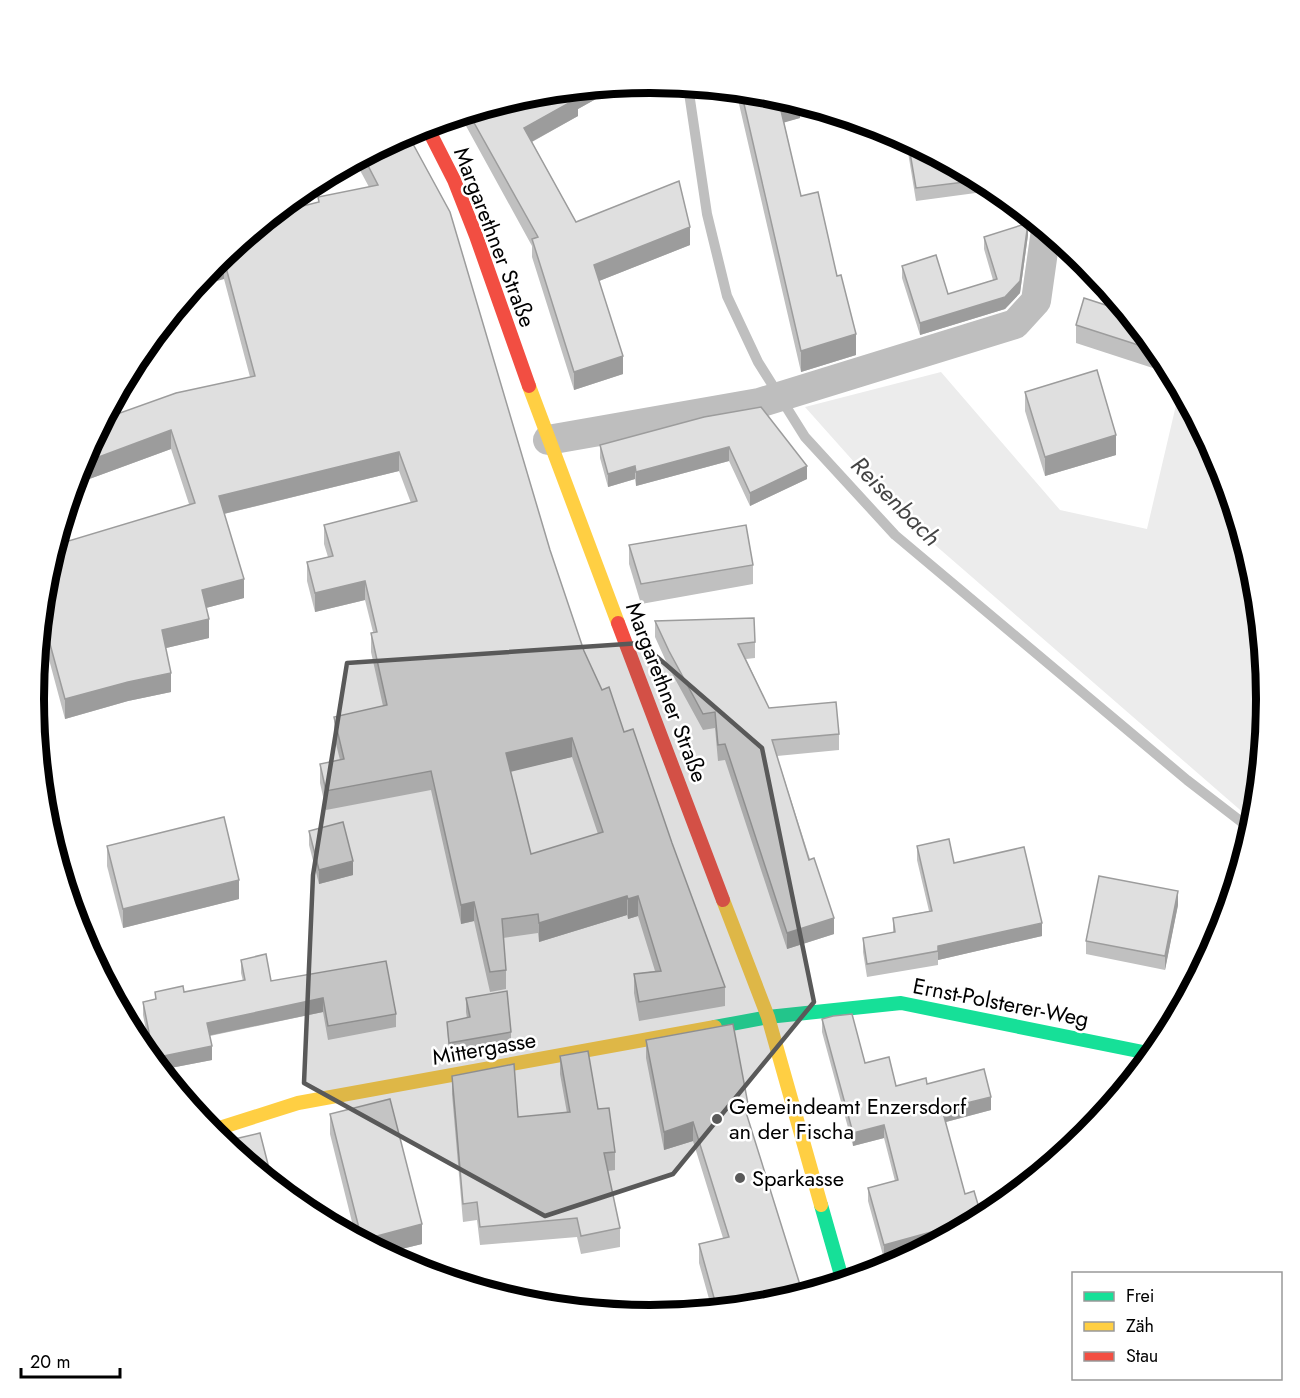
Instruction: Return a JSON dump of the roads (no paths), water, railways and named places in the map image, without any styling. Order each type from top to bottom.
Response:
[{"type":"main road","name":"Margarethner Straße","points":[[431,134],[454,180],[476,236],[548,440],[768,1017],[841,1274]]},
{"type":"main road","name":"Ernst-Polsterer-Weg","points":[[768,1017],[901,1003],[1143,1052]]},
{"type":"main road","name":"Mittergasse","points":[[221,1128],[298,1103],[768,1017]]},
{"type":"street","points":[[548,440],[759,403],[1015,324],[1036,301],[1045,239]]},
{"type":"waterway","name":"Reisenbach","points":[[689,94],[707,214],[727,296],[758,362],[805,437],[895,535],[1187,780],[1244,823]]},
{"type":"place","name":"Gemeindeamt Enzersdorf an der Fischa","points":[[717,1119]]},
{"type":"place","name":"Sparkasse","points":[[740,1178]]}]
